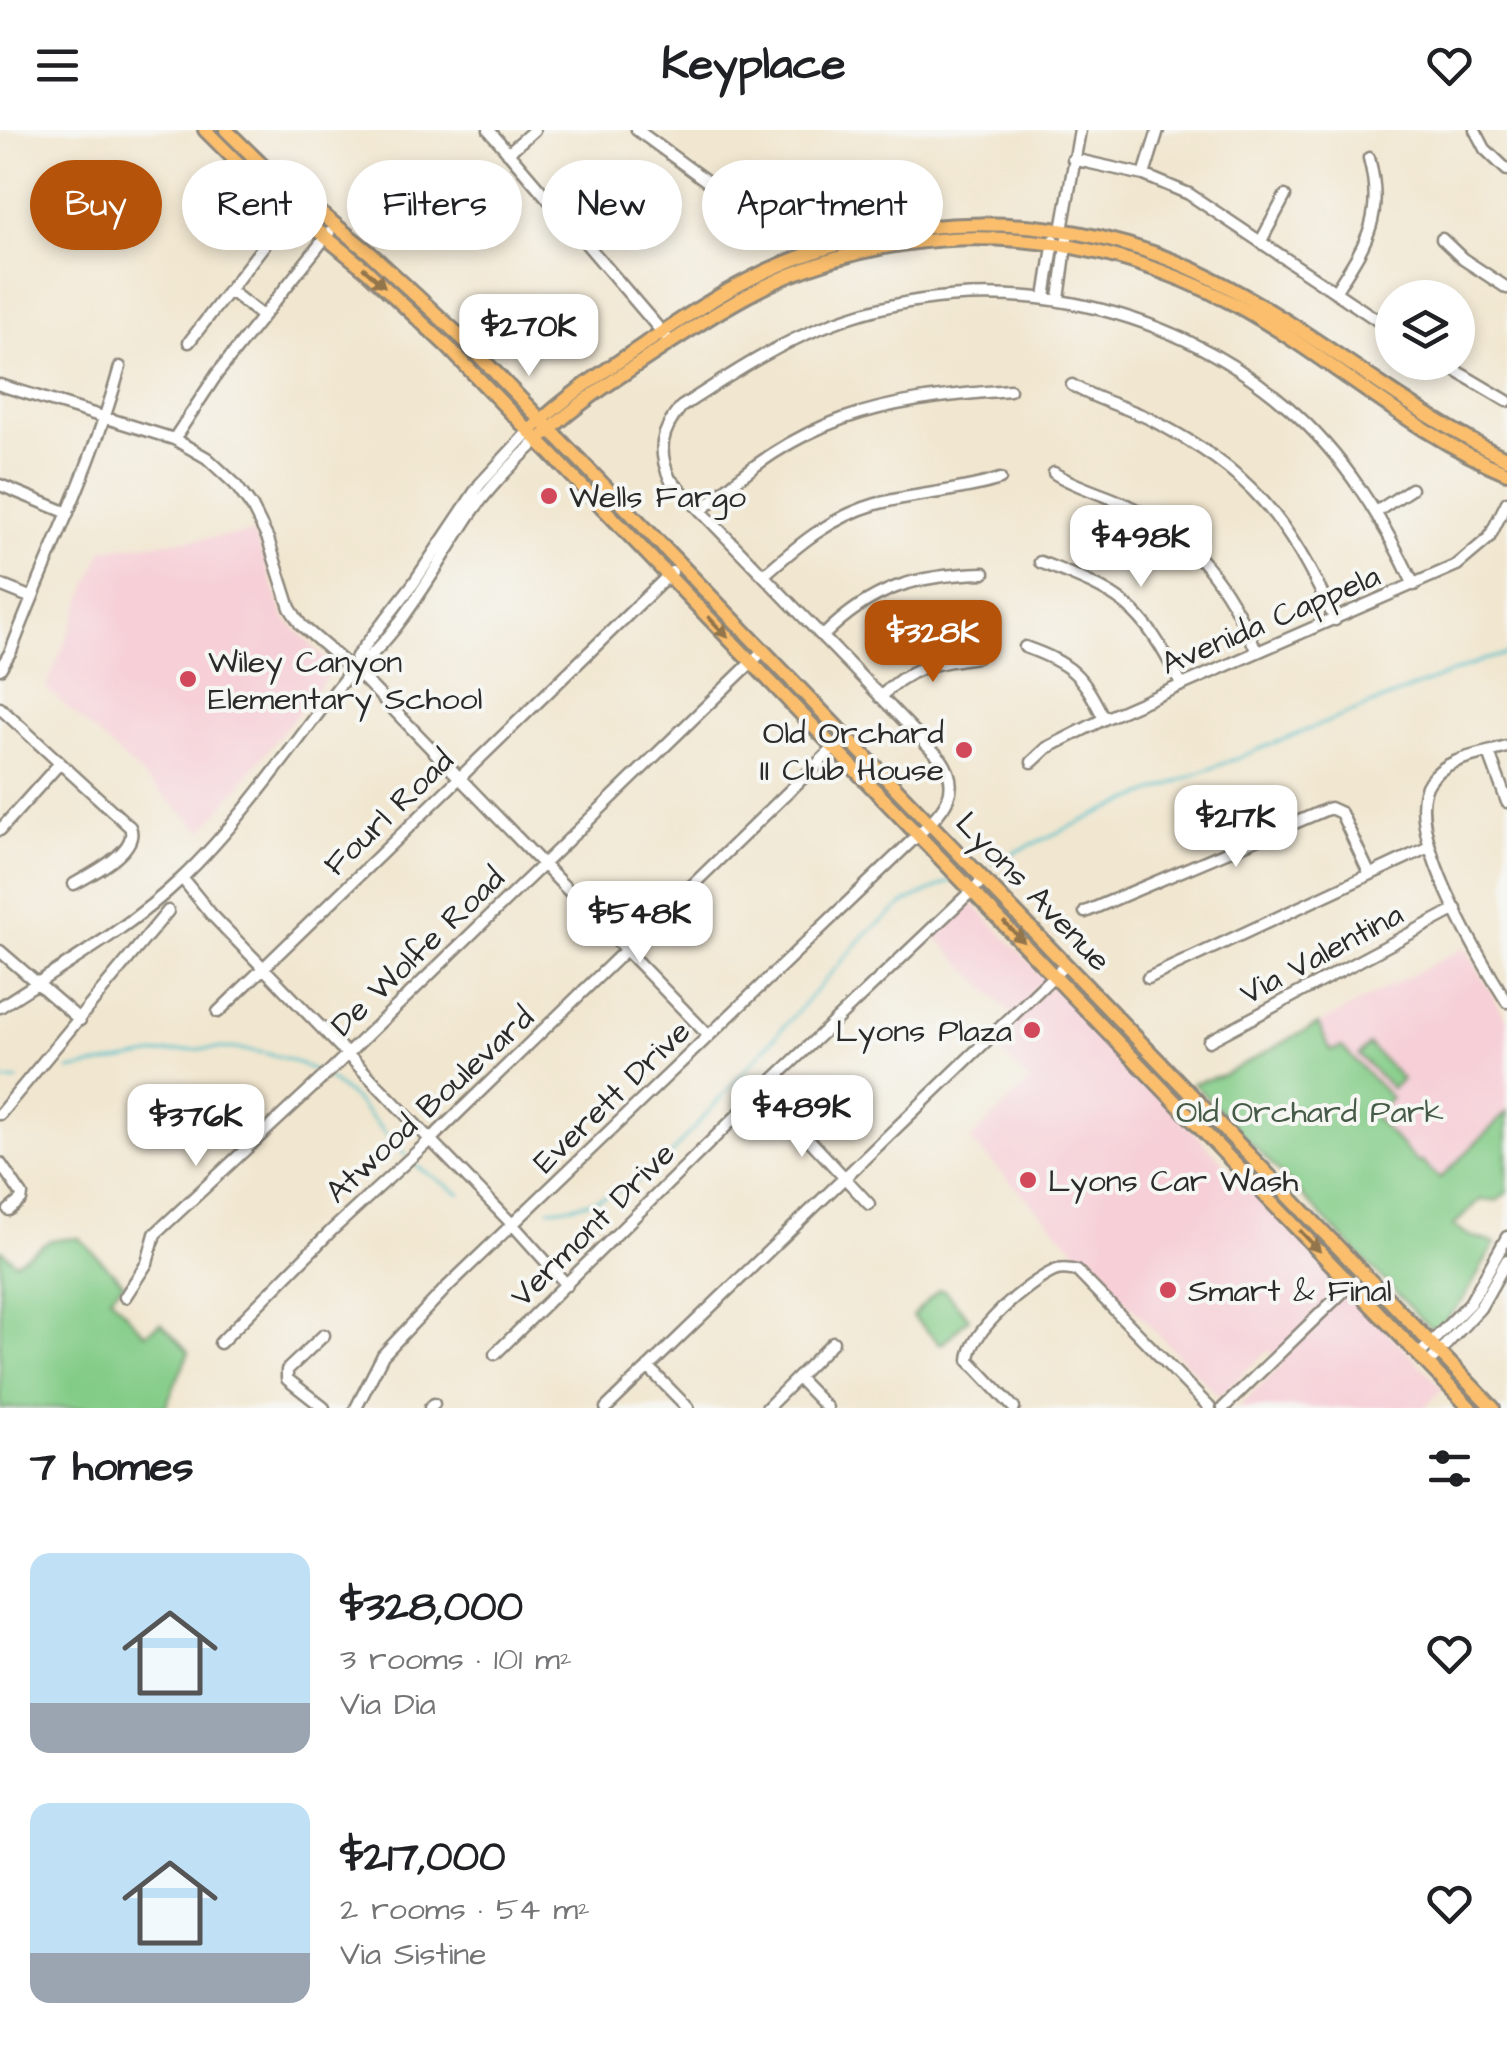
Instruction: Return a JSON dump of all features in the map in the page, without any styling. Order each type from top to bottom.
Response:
[{"type":"main road","name":"Lyons Avenue","points":[[226,130],[257,160]]},
{"type":"main road","name":"Lyons Avenue","points":[[206,131],[235,160]]},
{"type":"main road","points":[[206,131],[223,139],[246,160]]},
{"type":"main road","name":"Lyons Avenue","points":[[327,218],[450,326],[1493,1408]]},
{"type":"main road","points":[[533,436],[587,383],[667,338],[754,277],[857,240],[983,224],[1145,250],[1210,277],[1429,417],[1507,459]]},
{"type":"main road","points":[[1061,236],[1198,286],[1241,308],[1453,447],[1507,472]]},
{"type":"main road","name":"Lyons Avenue","points":[[327,239],[422,320],[1470,1408]]},
{"type":"main road","points":[[616,521],[627,521],[646,540],[666,551]]},
{"type":"street","points":[[489,130],[667,338]]},
{"type":"street","points":[[508,152],[534,130]]},
{"type":"street","points":[[637,130],[702,178]]},
{"type":"street","points":[[1080,130],[1046,298],[1154,326],[1209,352],[1289,407],[1334,454],[1376,512],[1414,585]]},
{"type":"street","points":[[1144,175],[1158,130]]},
{"type":"street","points":[[1475,130],[1485,149],[1507,170]]},
{"type":"street","points":[[1336,292],[1373,225],[1377,204],[1369,158]]},
{"type":"street","points":[[1073,159],[1144,175],[1189,194],[1375,318]]},
{"type":"street","points":[[1261,242],[1285,196]]},
{"type":"street","points":[[327,234],[337,226]]},
{"type":"street","points":[[1059,299],[1061,236]]},
{"type":"street","points":[[1442,239],[1463,259],[1507,288]]},
{"type":"street","points":[[189,342],[260,250]]},
{"type":"street","points":[[174,438],[217,374],[314,250]]},
{"type":"street","points":[[229,290],[262,316]]},
{"type":"street","name":"Everett Drive","points":[[356,1408],[383,1354],[447,1287],[918,834],[944,808],[951,794],[950,773],[942,759],[670,478],[661,459],[661,440],[668,422],[682,407],[742,367],[787,342],[836,322],[901,303],[964,295],[1046,298]]},
{"type":"street","points":[[0,669],[12,651],[68,513],[106,417],[120,367]]},
{"type":"street","points":[[1471,380],[1507,401]]},
{"type":"street","points":[[0,385],[174,438],[207,458],[235,484],[252,507],[268,539],[295,616],[353,668],[708,1036]]},
{"type":"street","points":[[1072,385],[1195,442],[1244,480],[1278,517],[1305,557],[1335,620]]},
{"type":"street","points":[[701,511],[758,460],[820,426],[905,401],[1010,390]]},
{"type":"street","points":[[0,1007],[117,929],[182,878],[211,847],[353,668],[364,663],[375,641],[427,574],[471,497],[533,436]]},
{"type":"street","points":[[1054,473],[1139,512],[1186,544],[1236,604],[1257,652]]},
{"type":"street","points":[[764,575],[808,537],[843,516],[877,504],[1000,479]]},
{"type":"street","points":[[0,485],[68,513]]},
{"type":"street","points":[[1376,512],[1411,489]]},
{"type":"street","name":"Avenida Cappela","points":[[1032,762],[1048,748],[1104,718],[1335,620],[1468,558],[1503,526],[1507,502]]},
{"type":"street","points":[[1040,562],[1100,585],[1125,602],[1160,643],[1181,684]]},
{"type":"street","name":"Fourl Road","points":[[218,1012],[680,564]]},
{"type":"street","points":[[823,636],[864,600],[884,590],[915,581],[984,572]]},
{"type":"street","points":[[0,584],[32,598]]},
{"type":"street","points":[[1025,647],[1062,660],[1074,670],[1086,682],[1104,718]]},
{"type":"street","name":"De Wolfe Road","points":[[125,1297],[147,1263],[156,1234],[332,1070],[763,651]]},
{"type":"street","points":[[880,697],[910,672],[935,663],[977,657]]},
{"type":"street","points":[[0,708],[130,827],[134,835],[109,863],[74,884]]},
{"type":"street","name":"Atwood Boulevard","points":[[220,1343],[332,1230],[430,1140],[846,736]]},
{"type":"street","points":[[1507,748],[1441,769],[1426,789],[1421,812],[1430,846],[1456,909],[1507,1002]]},
{"type":"street","points":[[1490,753],[1507,802]]},
{"type":"street","points":[[0,830],[60,762]]},
{"type":"street","points":[[1084,912],[1330,808],[1341,812],[1369,873]]},
{"type":"street","points":[[1148,978],[1430,846]]},
{"type":"street","points":[[182,878],[211,914],[567,1285]]},
{"type":"street","name":"Vermont Drive","points":[[495,1354],[984,879]]},
{"type":"street","name":"Via Valentina","points":[[1209,1041],[1456,909]]},
{"type":"street","points":[[0,1114],[168,911]]},
{"type":"street","points":[[0,951],[80,1020]]},
{"type":"street","points":[[606,1408],[1066,964]]},
{"type":"street","points":[[763,1090],[869,1204]]},
{"type":"street","points":[[0,1163],[22,1195],[9,1210]]},
{"type":"street","points":[[1435,1349],[1470,1303],[1507,1236]]},
{"type":"street","points":[[1424,1360],[1480,1308],[1507,1260]]},
{"type":"street","points":[[1014,1408],[969,1360],[969,1350],[975,1337],[1013,1300],[1056,1270],[1069,1269],[1091,1285],[1210,1408]]},
{"type":"street","points":[[1223,1408],[1362,1274]]},
{"type":"street","points":[[324,1335],[287,1370],[287,1379],[324,1408]]},
{"type":"street","points":[[767,1408],[833,1342]]},
{"type":"street","points":[[648,1367],[688,1408]]},
{"type":"street","points":[[798,1378],[827,1408]]},
{"type":"shaded area","name":"Wiley Canyon Elementary School","points":[[254,533],[284,617],[334,668],[203,831],[46,688],[103,549]]},
{"type":"shaded area","points":[[973,904],[1443,1389],[1424,1408],[1238,1408],[1282,1365],[1268,1349],[1219,1397],[970,1140],[1029,1082],[994,1045],[1018,1021],[935,936]]},
{"type":"shaded area","points":[[1465,947],[1507,1020],[1507,1112],[1440,1179],[1422,1161],[1418,1164],[1373,1117],[1391,1098],[1331,1051],[1318,1024]]},
{"type":"green space","name":"Old Orchard Park","points":[[1318,1024],[1331,1051],[1342,1047],[1391,1098],[1374,1117],[1418,1163],[1421,1161],[1440,1179],[1507,1112],[1507,1193],[1497,1201],[1480,1200],[1453,1226],[1495,1243],[1464,1299],[1438,1328],[1429,1327],[1193,1083],[1223,1075]]},
{"type":"green space","points":[[1369,1045],[1402,1079],[1392,1089],[1359,1055]]},
{"type":"green space","points":[[79,1238],[124,1283],[110,1296],[145,1334],[161,1323],[189,1352],[165,1408],[0,1408],[0,1249],[15,1262],[51,1240]]},
{"type":"green space","points":[[939,1289],[969,1318],[943,1343],[912,1316]]},
{"type":"waterway","points":[[992,863],[1104,811],[1483,660],[1507,654]]},
{"type":"waterway","points":[[549,1209],[608,1196],[661,1165],[867,933],[906,902],[951,881]]},
{"type":"waterway","points":[[69,1070],[166,1053],[228,1049],[290,1060],[321,1074]]},
{"type":"waterway","points":[[328,1078],[353,1098],[407,1157]]},
{"type":"waterway","points":[[0,1081],[18,1080]]},
{"type":"waterway","points":[[412,1163],[460,1194]]},
{"type":"place","name":"Wells Fargo","points":[[549,496]]},
{"type":"place","name":"Wiley Canyon Elementary School","points":[[188,679]]},
{"type":"place","name":"Old Orchard II Club House","points":[[964,750]]},
{"type":"place","name":"Lyons Plaza","points":[[1032,1030]]},
{"type":"place","name":"Lyons Car Wash","points":[[1028,1180]]},
{"type":"place","name":"Smart & Final","points":[[1168,1290]]}]
